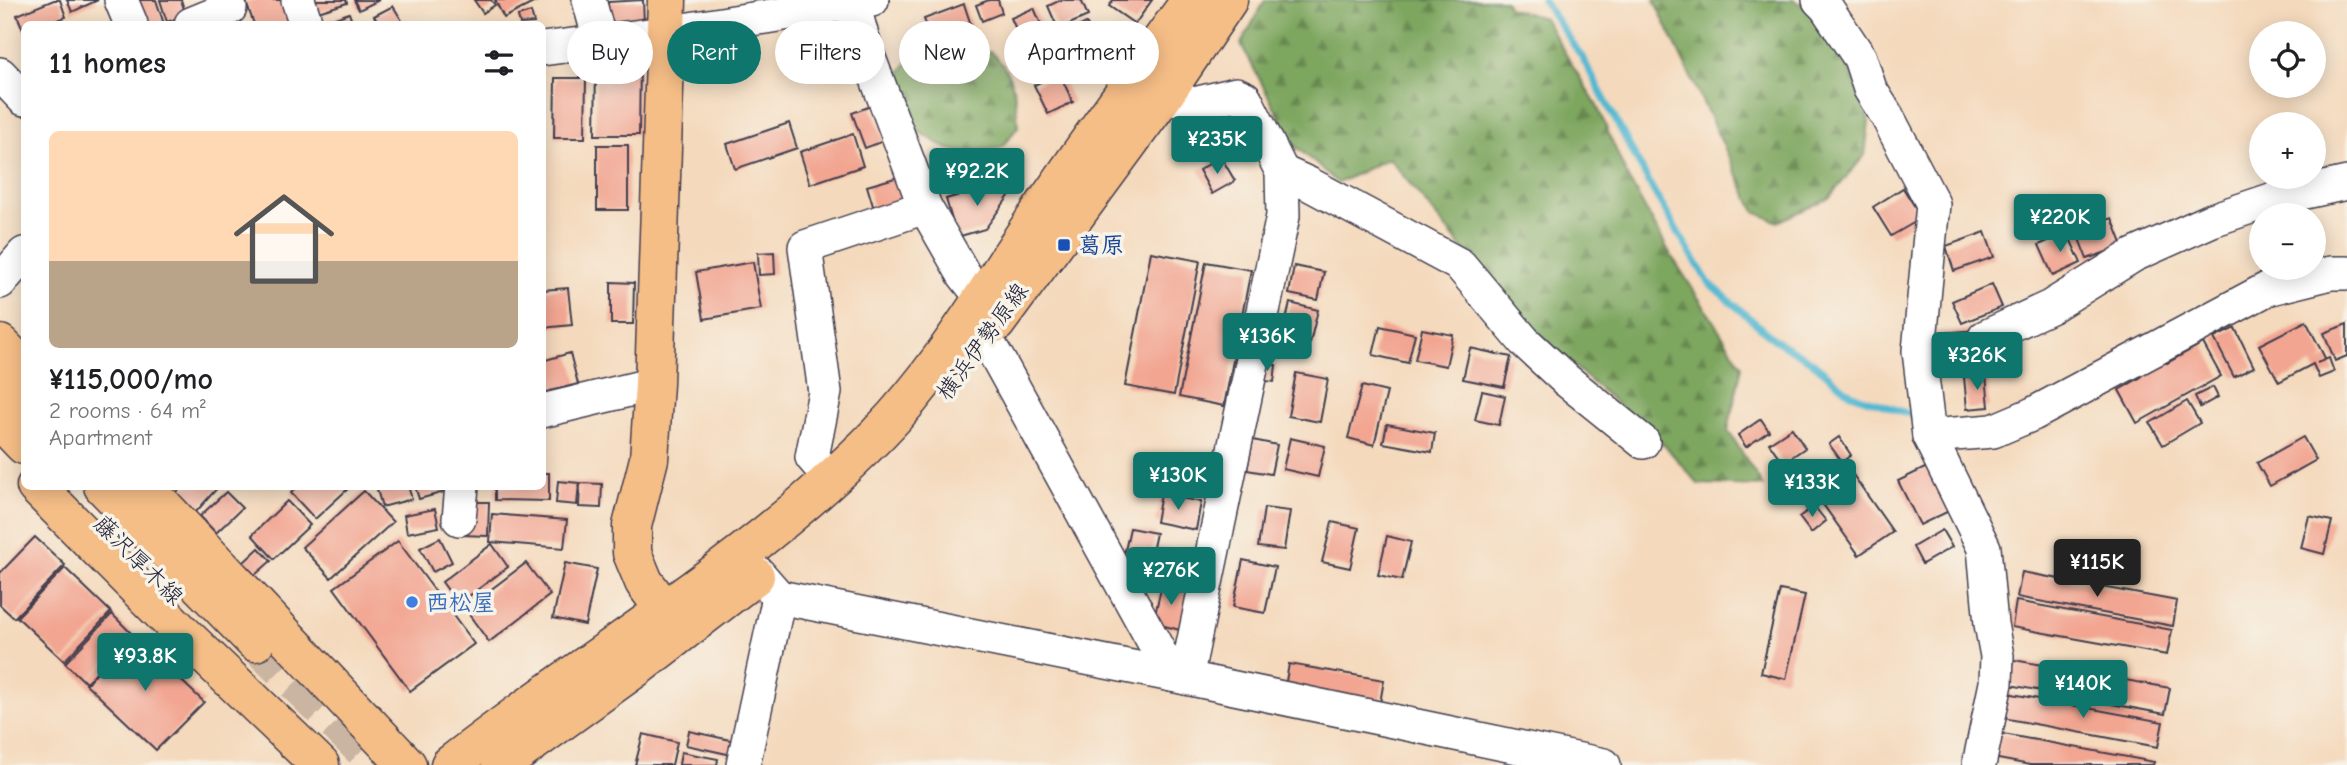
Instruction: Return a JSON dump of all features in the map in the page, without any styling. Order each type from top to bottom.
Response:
[{"type":"main road","name":"横浜伊勢原線","points":[[501,765],[672,621],[748,549],[831,479],[880,432],[916,390],[983,299],[1045,205],[1191,0]]},
{"type":"main road","name":"横浜伊勢原線","points":[[450,765],[672,621],[769,585],[808,534],[887,461],[936,405],[1164,95],[1228,0]]},
{"type":"main road","points":[[666,16],[654,384],[649,459],[632,526],[632,553],[644,582],[672,621]]},
{"type":"main road","points":[[0,344],[21,365]]},
{"type":"main road","points":[[0,382],[21,404]]},
{"type":"main road","points":[[0,421],[21,442]]},
{"type":"main road","points":[[0,450],[21,472]]},
{"type":"main road","points":[[40,490],[179,630],[320,765]]},
{"type":"main road","name":"藤沢厚木線","points":[[70,490],[248,652],[106,490]]},
{"type":"main road","points":[[156,490],[407,765]]},
{"type":"street","points":[[121,0],[130,21]]},
{"type":"street","points":[[299,0],[305,21]]},
{"type":"street","points":[[589,0],[595,21]]},
{"type":"street","points":[[1819,0],[1860,58],[1870,89],[1933,204],[1919,351],[1929,436],[1984,548],[1991,624],[1997,656],[1996,683],[1979,765]]},
{"type":"street","points":[[666,16],[853,2],[866,50],[925,206],[964,275],[983,299]]},
{"type":"street","points":[[198,21],[230,8]]},
{"type":"street","points":[[546,48],[567,46]]},
{"type":"street","points":[[0,74],[21,96]]},
{"type":"street","points":[[1164,95],[1194,104],[1236,94],[1245,98],[1282,172],[1283,216],[1179,677]]},
{"type":"street","points":[[1282,172],[1460,265],[1524,341],[1566,380],[1643,442]]},
{"type":"street","points":[[1985,337],[2050,307],[2134,255],[2212,220],[2274,199],[2347,183]]},
{"type":"street","points":[[831,479],[812,457],[825,392],[805,247],[925,206]]},
{"type":"street","points":[[0,282],[21,258]]},
{"type":"street","points":[[1929,436],[1993,431],[2033,414],[2267,289],[2331,273],[2347,273]]},
{"type":"street","points":[[981,343],[992,349],[1179,677]]},
{"type":"street","points":[[546,410],[654,384]]},
{"type":"street","points":[[743,765],[769,585],[1179,677],[1604,765]]},
{"type":"green space","points":[[1265,0],[1505,0],[1509,8],[1544,18],[1597,106],[1627,176],[1671,255],[1742,366],[1728,430],[1763,486],[1698,484],[1667,448],[1551,346],[1467,254],[1389,158],[1338,183],[1294,145],[1241,44]]},
{"type":"green space","points":[[1654,0],[1793,0],[1813,10],[1848,64],[1869,121],[1865,155],[1829,198],[1778,222],[1755,212]]},
{"type":"green space","points":[[990,51],[1004,67],[1004,84],[1013,86],[1018,127],[1001,148],[961,152],[946,148],[911,127],[899,98],[896,79],[899,74],[899,84],[990,84]]},
{"type":"building","points":[[60,0],[66,17],[55,21],[21,21],[21,25],[17,15]]},
{"type":"building","points":[[67,0],[98,0],[72,12]]},
{"type":"building","points":[[138,0],[156,0],[163,21],[145,21]]},
{"type":"building","points":[[160,0],[181,0],[186,15],[167,21]]},
{"type":"building","points":[[288,0],[295,21],[253,21],[246,2]]},
{"type":"building","points":[[314,0],[346,0],[347,3],[318,12]]},
{"type":"building","points":[[354,0],[379,0],[359,10]]},
{"type":"building","points":[[474,0],[491,0],[495,5],[483,13]]},
{"type":"building","points":[[495,0],[539,0],[504,18]]},
{"type":"building","points":[[643,0],[644,21],[609,21],[608,2]]},
{"type":"building","points":[[998,0],[1002,13],[982,21],[976,5]]},
{"type":"building","points":[[1061,0],[1081,0],[1088,16],[1076,21],[1055,21],[1048,6]]},
{"type":"building","points":[[1113,0],[1152,0],[1137,21],[1131,21],[1109,6]]},
{"type":"building","points":[[964,4],[970,21],[925,21],[924,19]]},
{"type":"building","points":[[393,6],[402,21],[377,21],[374,16]]},
{"type":"building","points":[[1034,8],[1040,21],[1012,21],[1011,18]]},
{"type":"building","points":[[531,12],[533,21],[519,21],[518,16]]},
{"type":"building","points":[[349,13],[352,21],[327,21]]},
{"type":"building","points":[[555,78],[567,78],[567,84],[586,84],[585,138],[554,138]]},
{"type":"building","points":[[596,84],[640,84],[639,135],[595,135]]},
{"type":"building","points":[[1064,84],[1073,102],[1048,114],[1034,85]]},
{"type":"building","points":[[1235,105],[1252,135],[1227,149],[1211,119]]},
{"type":"building","points":[[871,106],[884,141],[865,148],[852,113]]},
{"type":"building","points":[[789,123],[797,148],[735,169],[727,144]]},
{"type":"building","points":[[853,134],[863,166],[810,184],[800,152]]},
{"type":"building","points":[[597,145],[628,145],[628,210],[597,210]]},
{"type":"building","points":[[1221,157],[1235,181],[1212,194],[1199,170]]},
{"type":"building","points":[[909,174],[915,196],[874,209],[867,186]]},
{"type":"building","points":[[1007,181],[1012,192],[985,229],[957,237],[946,199]]},
{"type":"building","points":[[1903,188],[1922,218],[1891,236],[1873,207]]},
{"type":"building","points":[[2112,218],[2123,246],[2087,259],[2076,231]]},
{"type":"building","points":[[1985,232],[1994,257],[1954,271],[1946,246]]},
{"type":"building","points":[[2067,232],[2081,263],[2053,276],[2039,245]]},
{"type":"building","points":[[774,252],[775,274],[759,275],[758,253]]},
{"type":"building","points":[[1151,252],[1200,261],[1174,395],[1125,386]]},
{"type":"building","points":[[753,262],[761,309],[704,319],[696,272]]},
{"type":"building","points":[[1206,262],[1251,270],[1224,406],[1179,397]]},
{"type":"building","points":[[1294,266],[1324,272],[1318,300],[1289,294]]},
{"type":"building","points":[[611,282],[634,283],[633,324],[611,324]]},
{"type":"building","points":[[1992,284],[2002,307],[1962,323],[1952,301]]},
{"type":"building","points":[[568,288],[572,325],[546,328],[546,290]]},
{"type":"building","points":[[1290,303],[1318,310],[1310,343],[1282,337]]},
{"type":"building","points":[[2306,321],[2325,358],[2317,363],[2329,358],[2334,372],[2319,378],[2313,364],[2279,382],[2259,345]]},
{"type":"building","points":[[2347,324],[2347,356],[2335,361],[2324,333]]},
{"type":"building","points":[[1380,326],[1415,334],[1408,363],[1373,355]]},
{"type":"building","points":[[2235,328],[2254,367],[2234,377],[2214,338]]},
{"type":"building","points":[[1422,329],[1453,335],[1446,366],[1415,360]]},
{"type":"building","points":[[1975,330],[1977,361],[1934,365],[1932,334]]},
{"type":"building","points":[[2203,343],[2221,376],[2137,423],[2119,390],[2141,377],[2136,367],[2162,353],[2167,363]]},
{"type":"building","points":[[1470,348],[1511,357],[1504,387],[1463,379]]},
{"type":"building","points":[[570,353],[578,384],[546,392],[546,360]]},
{"type":"building","points":[[1261,363],[1276,365],[1274,382],[1258,380]]},
{"type":"building","points":[[1296,373],[1328,379],[1320,422],[1288,416]]},
{"type":"building","points":[[1986,375],[1989,407],[1967,409],[1964,377]]},
{"type":"building","points":[[1362,386],[1387,392],[1374,445],[1348,438]]},
{"type":"building","points":[[2213,387],[2218,397],[2200,407],[2195,396]]},
{"type":"building","points":[[1482,391],[1505,396],[1499,425],[1475,420]]},
{"type":"building","points":[[2187,401],[2200,423],[2163,445],[2150,423]]},
{"type":"building","points":[[1761,419],[1769,431],[1746,447],[1738,435]]},
{"type":"building","points":[[1387,424],[1435,433],[1432,452],[1383,443]]},
{"type":"building","points":[[1792,428],[1805,448],[1783,463],[1769,443]]},
{"type":"building","points":[[1839,437],[1851,455],[1842,462],[1829,444]]},
{"type":"building","points":[[2303,437],[2316,460],[2270,486],[2257,463]]},
{"type":"building","points":[[1290,438],[1325,446],[1318,477],[1283,469]]},
{"type":"building","points":[[1253,440],[1277,445],[1271,474],[1247,470]]},
{"type":"building","points":[[1929,466],[1951,510],[1920,525],[1898,481]]},
{"type":"building","points":[[1851,472],[1893,532],[1859,555],[1817,496]]},
{"type":"building","points":[[546,473],[549,473],[549,501],[495,500],[495,490],[546,490]]},
{"type":"building","points":[[558,481],[579,483],[577,505],[556,503]]},
{"type":"building","points":[[580,483],[602,484],[601,508],[579,507]]},
{"type":"building","points":[[179,490],[215,490],[195,513],[175,494]]},
{"type":"building","points":[[294,490],[347,490],[315,519],[291,493]]},
{"type":"building","points":[[377,490],[409,490],[412,499],[382,507]]},
{"type":"building","points":[[416,490],[448,490],[448,491],[419,499]]},
{"type":"building","points":[[364,491],[393,522],[331,578],[302,547]]},
{"type":"building","points":[[226,492],[242,508],[216,533],[200,516]]},
{"type":"building","points":[[1161,494],[1201,502],[1196,530],[1156,522]]},
{"type":"building","points":[[287,501],[310,525],[274,559],[252,535]]},
{"type":"building","points":[[463,502],[489,502],[488,536],[462,535]]},
{"type":"building","points":[[1814,506],[1826,521],[1811,533],[1799,517]]},
{"type":"building","points":[[1264,508],[1290,511],[1284,550],[1258,547]]},
{"type":"building","points":[[435,509],[439,527],[407,533],[404,515]]},
{"type":"building","points":[[492,514],[567,520],[564,548],[490,542]]},
{"type":"building","points":[[2309,516],[2332,521],[2324,554],[2301,548]]},
{"type":"building","points":[[1332,522],[1359,528],[1350,568],[1322,562]]},
{"type":"building","points":[[1130,528],[1156,533],[1149,566],[1123,560]]},
{"type":"building","points":[[1942,530],[1952,547],[1922,564],[1913,547]]},
{"type":"building","points":[[1387,536],[1411,542],[1402,580],[1378,575]]},
{"type":"building","points":[[35,537],[65,565],[14,618],[0,605],[0,573]]},
{"type":"building","points":[[440,538],[452,562],[433,572],[420,548]]},
{"type":"building","points":[[398,541],[474,644],[410,691],[334,588]]},
{"type":"building","points":[[492,544],[508,567],[458,604],[442,582]]},
{"type":"building","points":[[1158,547],[1198,554],[1195,573],[1154,566]]},
{"type":"building","points":[[259,548],[271,561],[255,575],[243,563]]},
{"type":"building","points":[[1243,560],[1275,567],[1265,613],[1233,607]]},
{"type":"building","points":[[526,563],[550,595],[489,642],[465,609]]},
{"type":"building","points":[[565,563],[597,569],[585,625],[553,618]]},
{"type":"building","points":[[65,568],[111,612],[64,661],[17,617]]},
{"type":"building","points":[[2022,572],[2177,601],[2173,626],[2017,597]]},
{"type":"building","points":[[1162,584],[1190,591],[1180,630],[1153,623]]},
{"type":"building","points":[[1780,590],[1805,595],[1786,679],[1761,673]]},
{"type":"building","points":[[2016,601],[2172,630],[2167,655],[2012,627]]},
{"type":"building","points":[[112,614],[132,634],[86,683],[65,663]]},
{"type":"building","points":[[133,635],[204,702],[156,750],[86,684]]},
{"type":"building","points":[[2014,660],[2170,688],[2165,714],[2010,685]]},
{"type":"building","points":[[1289,664],[1384,680],[1380,703],[1285,687]]},
{"type":"building","points":[[2007,693],[2163,722],[2158,747],[2003,718]]},
{"type":"building","points":[[689,731],[735,741],[732,755],[686,745]]},
{"type":"building","points":[[1998,733],[2154,762],[2153,765],[2030,765],[1993,758]]},
{"type":"building","points":[[643,734],[677,742],[672,765],[635,765]]},
{"type":"building","points":[[681,752],[718,759],[717,765],[679,765]]},
{"type":"waterway","points":[[1543,0],[1582,57],[1654,192],[1708,282],[1775,340],[1811,361],[1851,394],[1918,417]]},
{"type":"tunnel","points":[[255,642],[379,765]]},
{"type":"place","name":"葛原","points":[[1064,245]]},
{"type":"place","name":"西松屋","points":[[412,602]]}]
